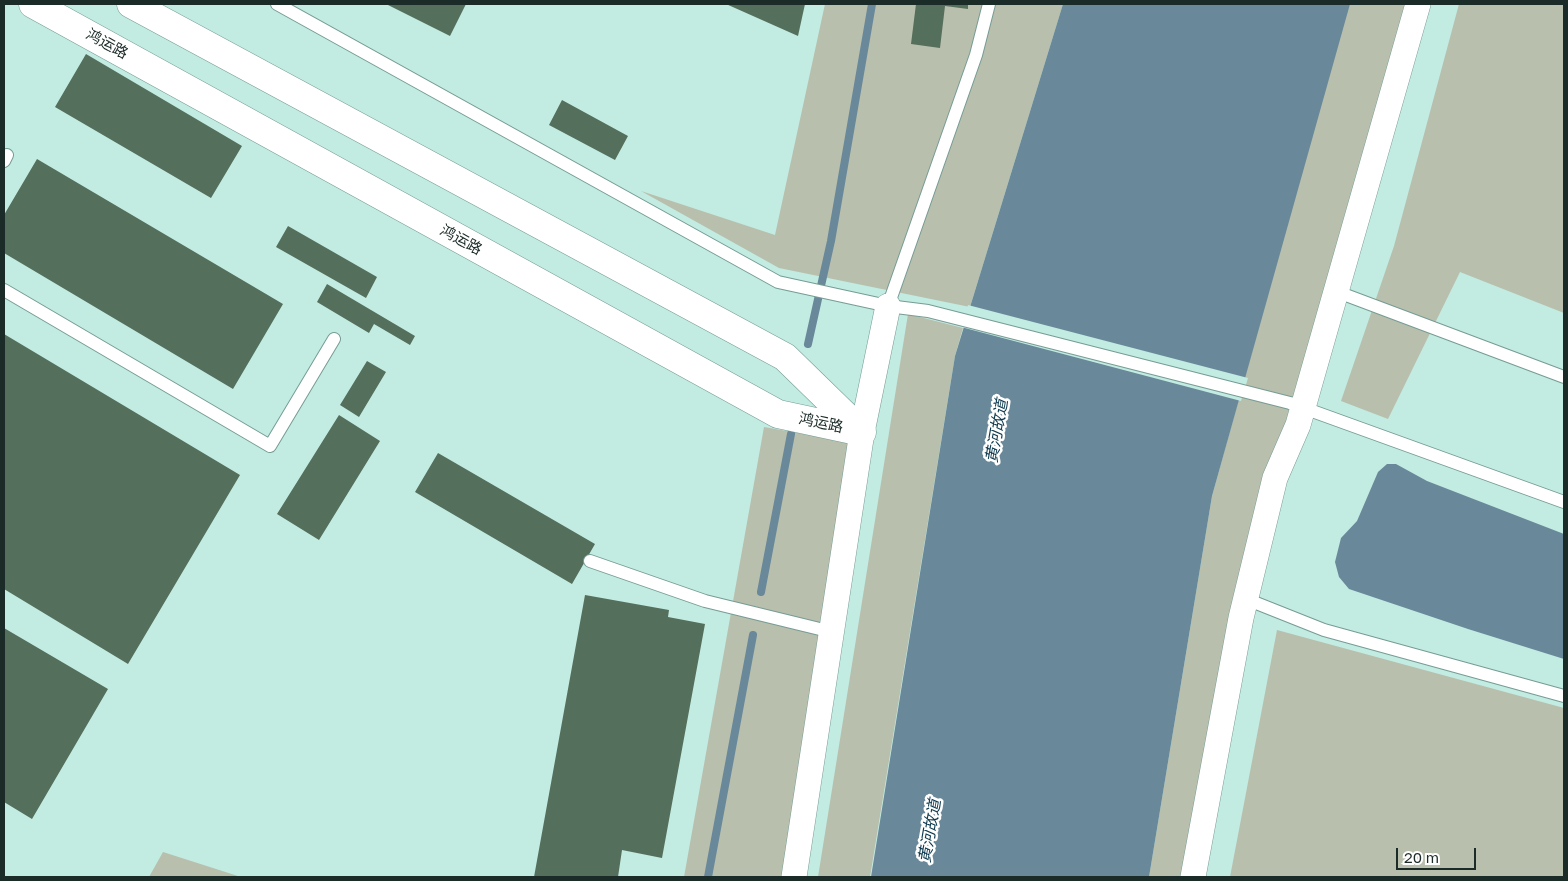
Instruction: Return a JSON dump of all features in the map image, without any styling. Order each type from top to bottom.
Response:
[{"type":"street","name":"鸿运路","points":[[33,4],[778,414],[862,432]]},
{"type":"street","name":"鸿运路","points":[[131,4],[785,357],[862,432]]},
{"type":"street","points":[[1193,877],[1246,599],[1275,478],[1298,425],[1296,405],[1335,291],[1418,4]]},
{"type":"street","points":[[794,877],[862,432],[888,306]]},
{"type":"lane","points":[[277,4],[778,282],[888,306],[928,311],[1296,405],[1564,502]]},
{"type":"lane","points":[[888,306],[976,55],[990,4]]},
{"type":"lane","points":[[4,290],[270,446],[334,339]]},
{"type":"lane","points":[[1335,291],[1564,377]]},
{"type":"lane","points":[[590,561],[705,601],[832,632]]},
{"type":"lane","points":[[1246,599],[1324,630],[1564,696]]},
{"type":"green space","points":[[825,4],[1063,4],[970,307],[779,268],[641,191],[775,235]]},
{"type":"green space","points":[[1348,4],[1408,4],[1184,877],[1149,877],[1212,496]]},
{"type":"green space","points":[[1459,4],[1564,4],[1564,313],[1460,272],[1388,419],[1341,401],[1394,246]]},
{"type":"green space","points":[[908,314],[963,328],[955,356],[870,877],[818,877]]},
{"type":"green space","points":[[764,427],[850,442],[782,877],[684,877]]},
{"type":"green space","points":[[1277,630],[1564,708],[1564,877],[1230,877]]},
{"type":"green space","points":[[163,852],[241,877],[149,877]]},
{"type":"water","name":"黄河故道","points":[[1063,4],[1350,4],[1212,496],[1149,877],[871,877],[955,356]]},
{"type":"water","points":[[1387,464],[1396,464],[1427,481],[1564,534],[1564,659],[1349,589],[1339,577],[1335,562],[1341,538],[1357,521],[1378,472]]},
{"type":"pier","points":[[968,305],[1248,378],[1241,401],[961,327]]},
{"type":"building","points":[[386,4],[466,4],[450,36]]},
{"type":"building","points":[[726,4],[805,4],[798,36]]},
{"type":"building","points":[[916,4],[968,4],[968,9],[945,6],[940,48],[911,44]]},
{"type":"building","points":[[86,54],[242,146],[211,198],[55,107]]},
{"type":"building","points":[[562,100],[628,136],[615,160],[549,125]]},
{"type":"building","points":[[37,159],[283,304],[233,389],[4,253],[4,215]]},
{"type":"building","points":[[288,226],[377,277],[366,298],[276,247]]},
{"type":"building","points":[[327,284],[415,336],[410,345],[374,324],[369,333],[317,302]]},
{"type":"building","points":[[4,334],[240,475],[128,664],[4,589]]},
{"type":"building","points":[[367,361],[386,372],[359,417],[340,405]]},
{"type":"building","points":[[339,415],[380,441],[319,540],[277,514]]},
{"type":"building","points":[[438,453],[595,544],[572,584],[415,492]]},
{"type":"building","points":[[585,595],[669,610],[668,617],[705,624],[662,858],[622,850],[618,877],[534,877]]},
{"type":"building","points":[[4,628],[108,689],[32,819],[4,802]]},
{"type":"waterway","points":[[808,344],[831,241],[872,4]]},
{"type":"waterway","points":[[761,592],[791,434]]},
{"type":"waterway","points":[[708,877],[753,635]]}]
